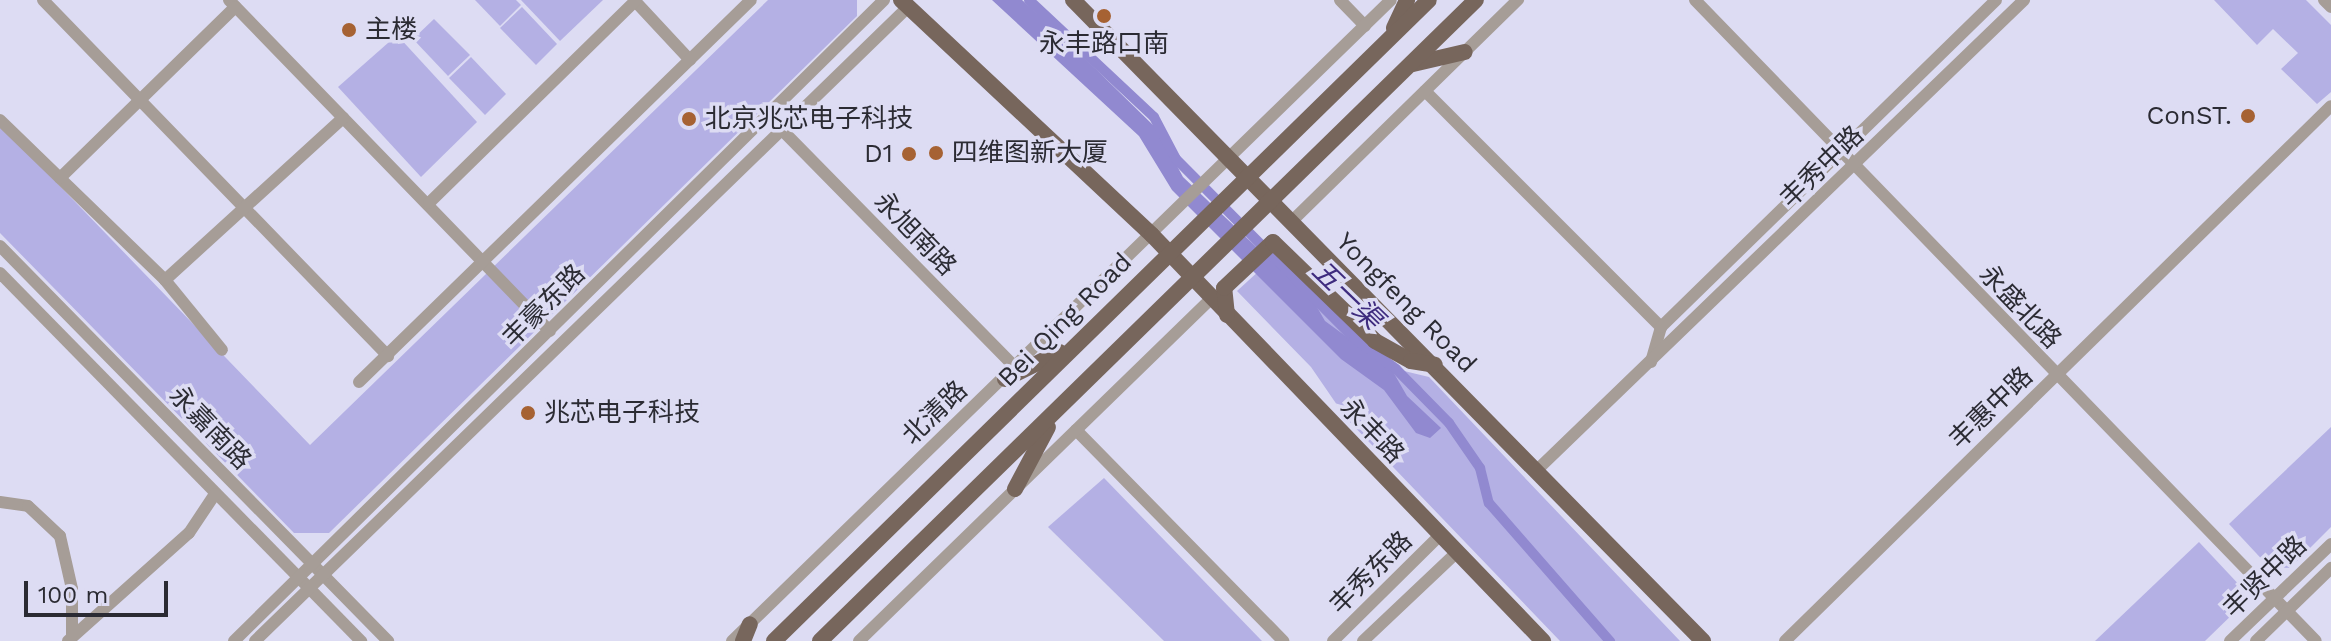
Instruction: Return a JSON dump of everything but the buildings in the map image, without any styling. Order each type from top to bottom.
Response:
[{"type":"main road","name":"Yongfeng Road","points":[[1073,0],[1703,641]]},
{"type":"main road","points":[[1390,37],[1407,0]]},
{"type":"main road","points":[[1246,176],[1429,0]]},
{"type":"main road","points":[[820,641],[1476,0]]},
{"type":"main road","points":[[904,3],[1152,235],[1167,253]]},
{"type":"main road","points":[[1411,64],[1465,52]]},
{"type":"main road","name":"Bei Qing Road","points":[[774,641],[1246,176]]},
{"type":"main road","points":[[1227,317],[1223,299],[1230,279],[1266,244],[1282,245],[1375,341],[1411,361],[1435,365]]},
{"type":"main road","name":"永丰路","points":[[1167,253],[1543,641]]},
{"type":"main road","points":[[1011,374],[1072,346]]},
{"type":"main road","points":[[1015,489],[1057,411]]},
{"type":"main road","points":[[743,641],[750,624]]},
{"type":"street","points":[[43,0],[388,356]]},
{"type":"street","points":[[429,203],[635,0],[690,60]]},
{"type":"street","points":[[359,382],[751,0]]},
{"type":"street","name":"丰豪东路","points":[[234,641],[884,0]]},
{"type":"street","points":[[1340,0],[1365,26]]},
{"type":"street","points":[[1231,158],[1391,0]]},
{"type":"street","points":[[1291,222],[1518,0]]},
{"type":"street","name":"永盛北路","points":[[1695,0],[2055,376],[2316,641]]},
{"type":"street","name":"丰秀中路","points":[[1650,365],[1661,327],[1996,0]]},
{"type":"street","name":"丰秀中路","points":[[1537,470],[1650,365],[2024,0]]},
{"type":"street","points":[[2324,0],[2331,7]]},
{"type":"street","points":[[60,178],[232,3],[550,331]]},
{"type":"street","name":"丰豪东路","points":[[255,641],[782,130],[904,3]]},
{"type":"street","points":[[1425,91],[1661,327]]},
{"type":"street","name":"丰惠中路","points":[[1785,641],[2331,106]]},
{"type":"street","points":[[165,280],[343,118]]},
{"type":"street","points":[[0,120],[165,280],[222,350]]},
{"type":"street","name":"永旭南路","points":[[782,130],[1011,374]]},
{"type":"street","name":"北清路","points":[[732,641],[1231,158]]},
{"type":"street","name":"永嘉南路","points":[[0,246],[388,641]]},
{"type":"street","name":"永嘉南路","points":[[1,275],[361,641]]},
{"type":"street","points":[[859,641],[1211,299]]},
{"type":"street","points":[[1076,430],[1283,641]]},
{"type":"street","points":[[70,638],[189,533],[215,494]]},
{"type":"street","points":[[0,502],[28,506],[60,536],[72,589],[70,638]]},
{"type":"street","name":"丰秀东路","points":[[1333,641],[1439,536]]},
{"type":"street","name":"丰贤中路","points":[[2230,641],[2331,544]]},
{"type":"street","name":"丰秀东路","points":[[1363,641],[1456,553]]},
{"type":"street","name":"丰贤中路","points":[[2256,641],[2331,568]]},
{"type":"shaded area","points":[[475,0],[516,0],[521,5],[500,26]]},
{"type":"shaded area","points":[[521,0],[603,0],[560,41]]},
{"type":"shaded area","points":[[768,0],[857,0],[857,16],[329,533],[294,533],[0,233],[0,124],[310,445]]},
{"type":"shaded area","points":[[992,0],[1022,0],[1061,35],[1157,129],[1183,177],[1314,302],[1325,321],[1392,370],[1407,396],[1441,428],[1430,438],[1416,433],[1384,390],[1341,359],[1172,190],[1139,136]]},
{"type":"shaded area","points":[[2214,0],[2306,0],[2331,25],[2331,92],[2317,104],[2281,69],[2298,53],[2273,29],[2257,45]]},
{"type":"shaded area","points":[[522,7],[557,44],[536,65],[500,28]]},
{"type":"shaded area","points":[[434,19],[470,55],[448,76],[413,39]]},
{"type":"shaded area","points":[[397,35],[477,122],[421,177],[338,87]]},
{"type":"shaded area","points":[[471,57],[506,94],[485,115],[449,78]]},
{"type":"shaded area","points":[[1273,258],[1400,370],[1429,377],[1680,641],[1560,641],[1346,418],[1311,367],[1237,291]]},
{"type":"shaded area","points":[[2331,427],[2331,527],[2290,568],[2269,567],[2229,524]]},
{"type":"shaded area","points":[[1104,478],[1262,641],[1164,641],[1048,527]]},
{"type":"shaded area","points":[[2199,542],[2244,590],[2240,607],[2205,641],[2095,641]]},
{"type":"waterway","name":"五一渠","points":[[1029,0],[1154,117],[1176,159],[1354,338],[1396,369],[1449,423],[1480,468],[1489,503],[1610,641]]},
{"type":"place","name":"永丰路口南","points":[[1104,16]]},
{"type":"place","name":"主楼","points":[[349,30]]},
{"type":"place","name":"ConST.","points":[[2248,116]]},
{"type":"place","name":"北京兆芯电子科技","points":[[689,119]]},
{"type":"place","name":"四维图新大厦","points":[[936,153]]},
{"type":"place","name":"D1","points":[[909,154]]},
{"type":"place","name":"兆芯电子科技","points":[[528,413]]}]
